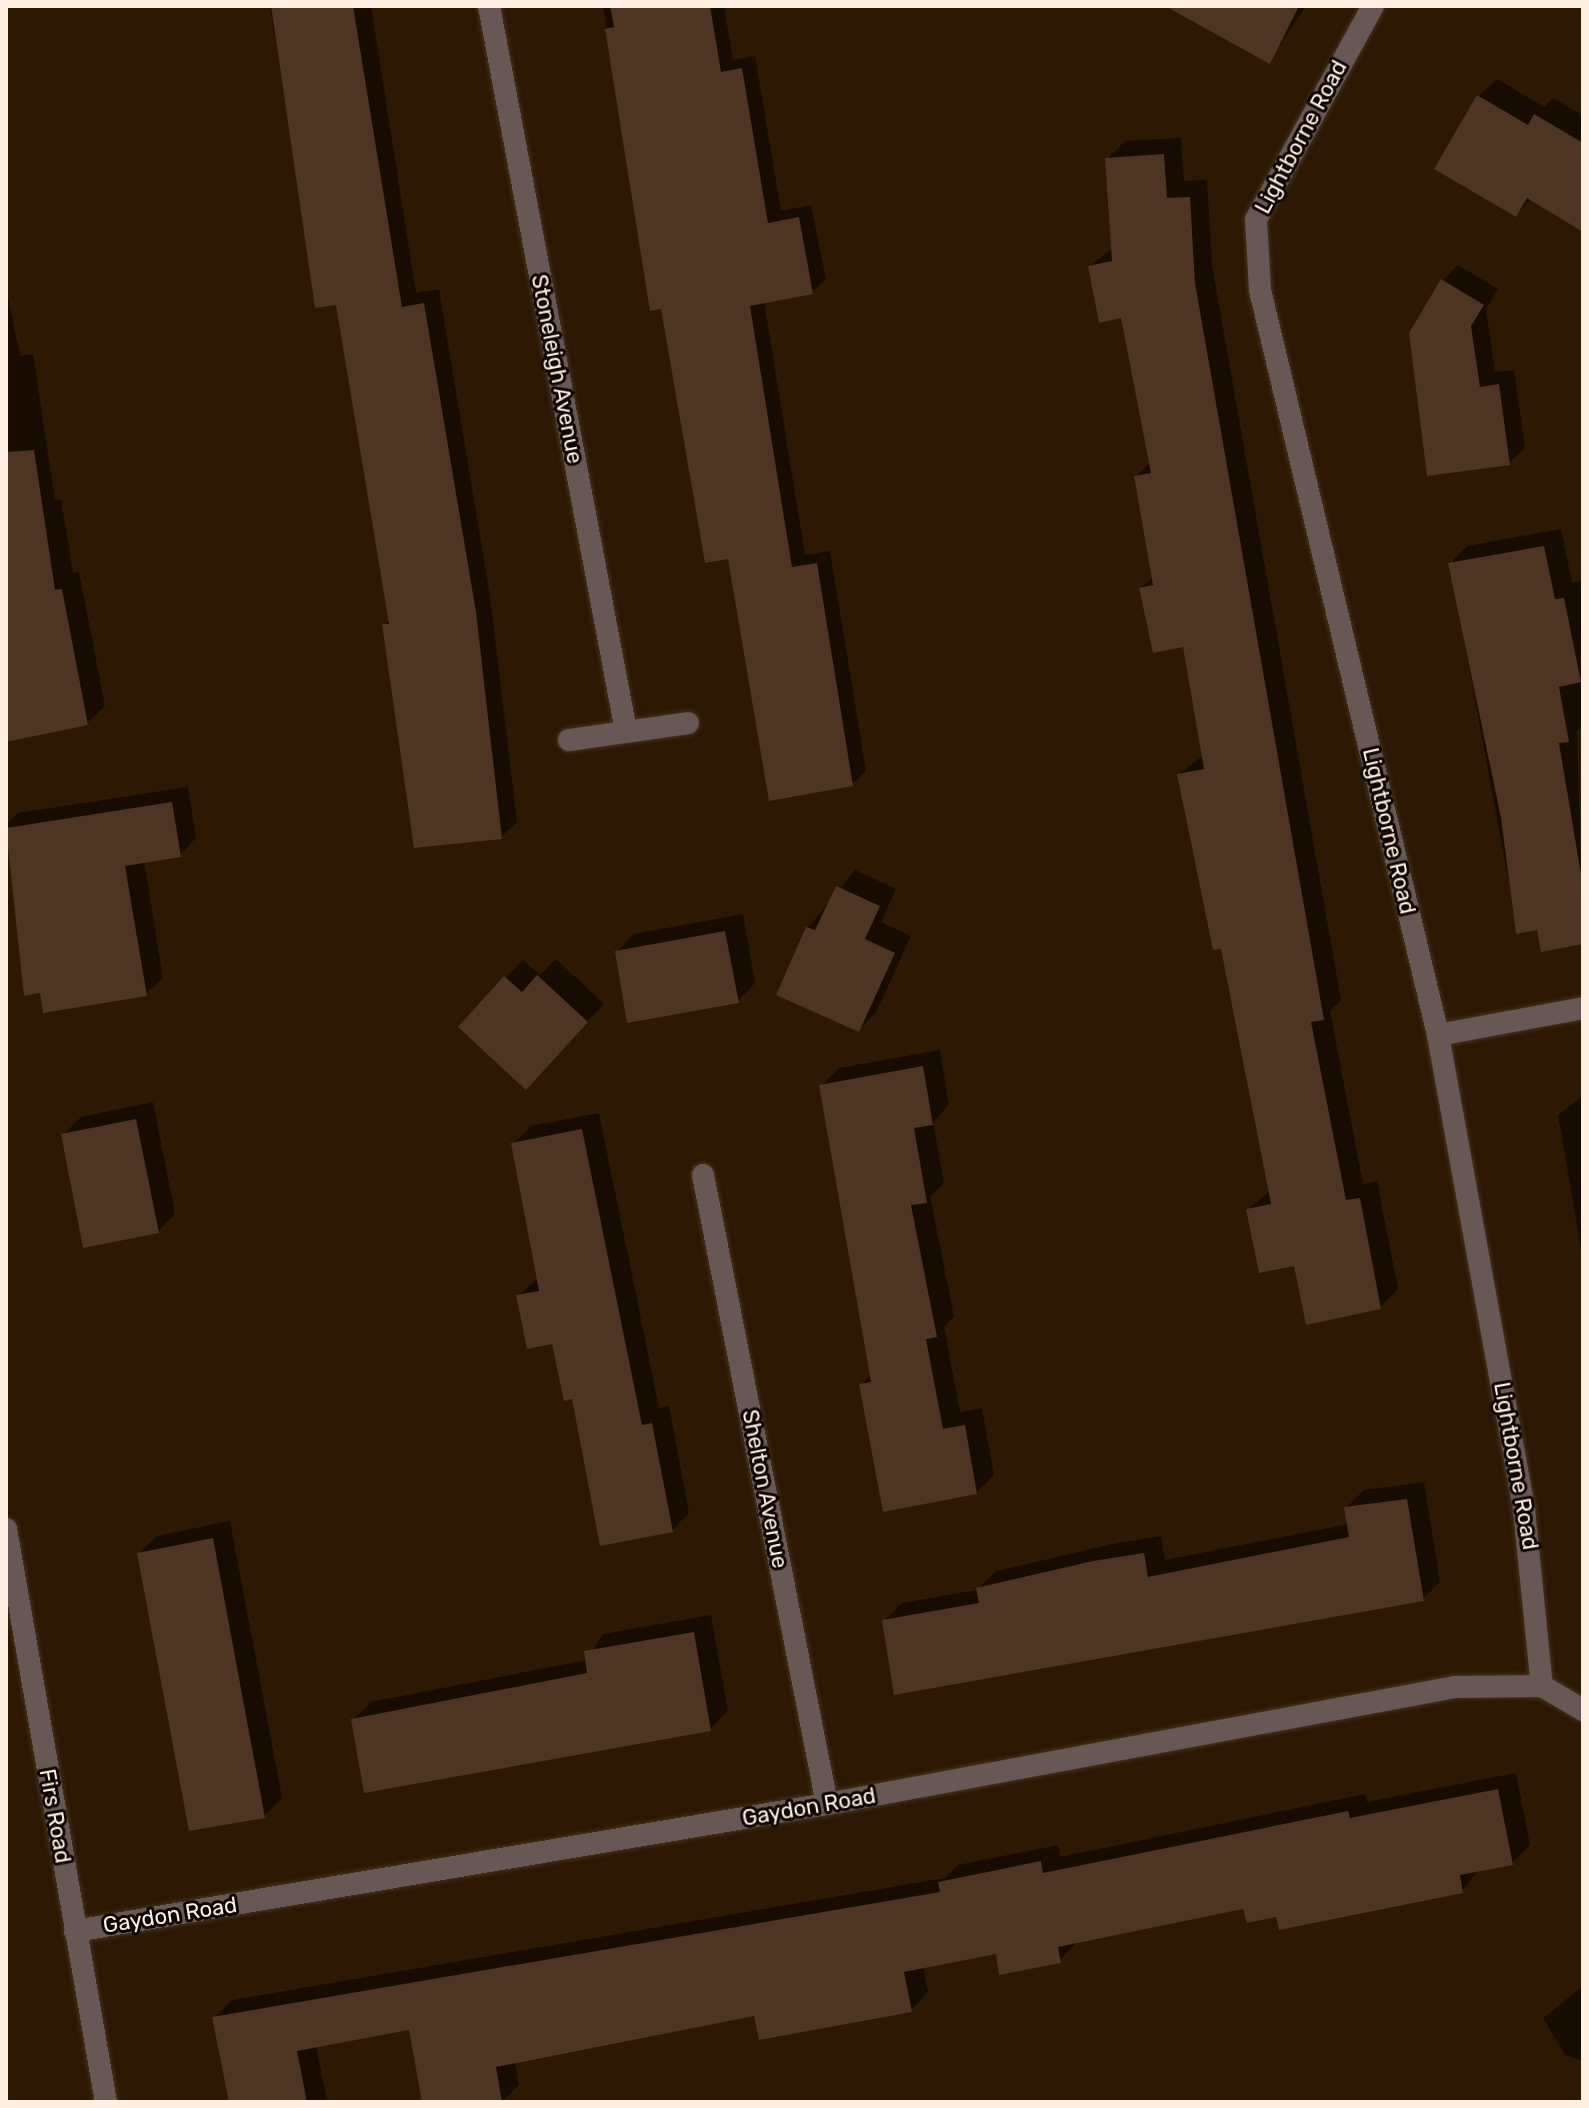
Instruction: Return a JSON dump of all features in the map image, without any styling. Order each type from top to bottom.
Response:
[{"type":"street","name":"Stoneleigh Avenue","points":[[489,6],[626,731]]},
{"type":"street","name":"Lightborne Road","points":[[1373,6],[1256,220],[1259,262],[1438,1035],[1524,1510],[1542,1686]]},
{"type":"street","points":[[569,740],[688,723]]},
{"type":"street","points":[[1438,1035],[1583,1008]]},
{"type":"street","name":"Shelton Avenue","points":[[703,1175],[827,1804]]},
{"type":"street","name":"Firs Road","points":[[6,1529],[106,2102]]},
{"type":"street","points":[[1542,1686],[1583,1710]]},
{"type":"street","name":"Gaydon Road","points":[[75,1931],[827,1804],[1455,1687],[1542,1686]]},
{"type":"building","points":[[271,6],[353,6],[402,307],[424,303],[476,612],[502,839],[414,848],[382,624],[389,624],[336,305],[315,308]]},
{"type":"building","points":[[610,6],[710,6],[721,72],[742,68],[768,223],[799,217],[813,294],[750,306],[792,567],[817,563],[853,786],[769,801],[728,559],[705,563],[661,309],[650,311],[605,29],[614,27]]},
{"type":"building","points":[[1165,6],[1299,6],[1270,64]]},
{"type":"building","points":[[1477,95],[1528,125],[1534,114],[1583,143],[1583,232],[1527,198],[1516,217],[1434,169]]},
{"type":"building","points":[[1164,154],[1167,198],[1190,197],[1195,283],[1324,1020],[1311,1022],[1346,1200],[1360,1198],[1381,1309],[1306,1325],[1294,1266],[1259,1273],[1246,1209],[1271,1204],[1221,949],[1213,950],[1177,774],[1204,769],[1183,647],[1153,653],[1139,588],[1153,585],[1134,476],[1151,473],[1121,318],[1099,323],[1088,266],[1112,261],[1105,158]]},
{"type":"building","points":[[1441,279],[1484,305],[1471,326],[1480,387],[1499,384],[1510,465],[1427,476],[1409,333]]},
{"type":"building","points":[[34,450],[55,590],[62,589],[88,725],[6,742],[6,452]]},
{"type":"building","points":[[1544,546],[1555,599],[1564,598],[1581,682],[1559,687],[1569,742],[1559,743],[1583,886],[1583,944],[1541,952],[1537,930],[1516,934],[1501,818],[1448,563]]},
{"type":"building","points":[[172,802],[181,857],[125,866],[147,996],[43,1013],[40,993],[24,996],[6,828]]},
{"type":"building","points":[[836,886],[880,906],[865,939],[895,953],[859,1032],[776,995],[806,927],[815,930]]},
{"type":"building","points":[[725,931],[739,1003],[627,1023],[615,951]]},
{"type":"building","points":[[537,975],[588,1022],[526,1090],[458,1027],[504,976],[522,992]]},
{"type":"building","points":[[923,1066],[933,1125],[914,1128],[927,1203],[911,1205],[937,1337],[926,1339],[943,1429],[965,1425],[977,1494],[883,1512],[859,1384],[871,1382],[819,1085]]},
{"type":"building","points":[[136,1119],[159,1233],[83,1248],[61,1134]]},
{"type":"building","points":[[582,1129],[642,1425],[652,1423],[673,1532],[600,1546],[572,1399],[564,1401],[552,1344],[527,1349],[516,1295],[539,1291],[511,1143]]},
{"type":"building","points":[[1407,1499],[1424,1601],[894,1695],[882,1620],[979,1603],[976,1588],[1093,1561],[1144,1553],[1148,1577],[1349,1537],[1344,1507]]},
{"type":"building","points":[[213,1538],[265,1818],[189,1831],[137,1553]]},
{"type":"building","points":[[694,1632],[711,1731],[364,1793],[351,1719],[587,1673],[584,1651]]},
{"type":"building","points":[[1498,1789],[1513,1865],[1460,1875],[1463,1893],[1279,1930],[1276,1917],[1247,1923],[1243,1909],[1058,1947],[1061,1963],[999,1975],[996,1954],[904,1972],[912,2012],[759,2040],[754,2016],[496,2067],[502,2102],[422,2102],[409,2030],[297,2051],[307,2102],[229,2102],[212,2017],[940,1892],[938,1882],[1041,1861],[1043,1873],[1348,1811],[1350,1818]]}]
